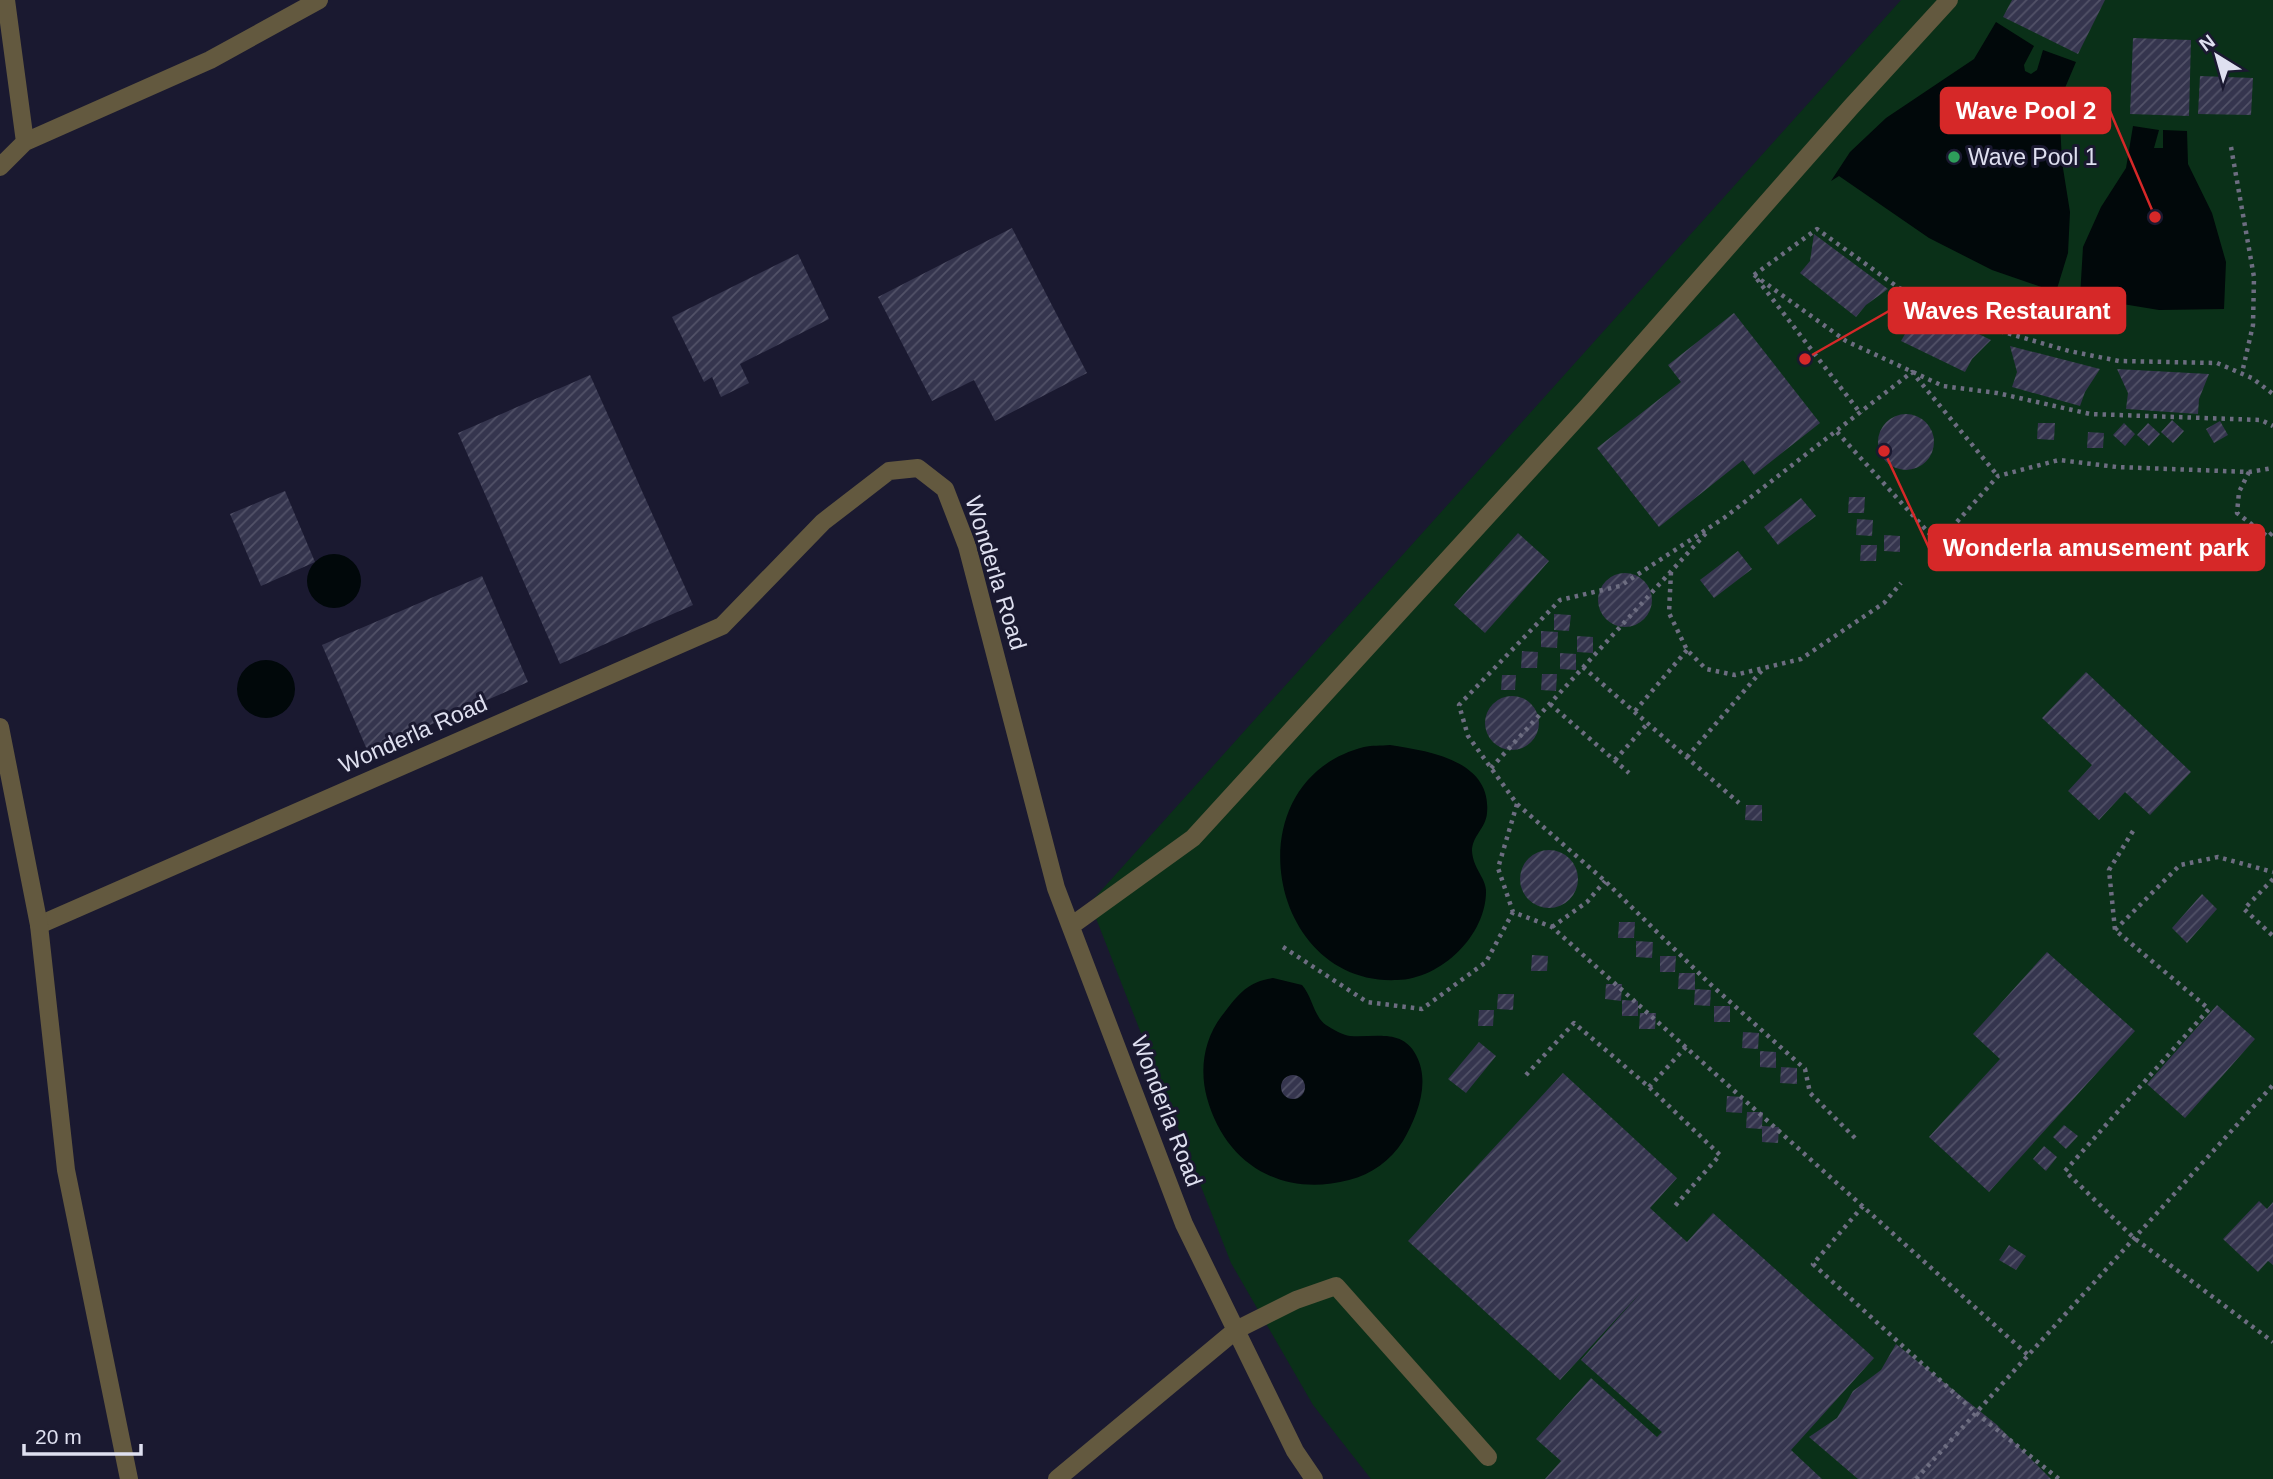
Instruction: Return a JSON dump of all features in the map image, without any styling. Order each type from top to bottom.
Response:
[{"type":"street","points":[[6,0],[25,142]]},
{"type":"street","points":[[0,167],[25,142],[210,60],[318,0]]},
{"type":"street","points":[[1071,926],[1193,838],[1587,407],[1851,107],[1950,0]]},
{"type":"street","name":"Wonderla Road","points":[[39,925],[722,626],[823,522],[889,471],[918,468],[945,489],[967,546],[1056,888],[1184,1224],[1295,1451],[1314,1479]]},
{"type":"street","points":[[0,727],[39,925],[66,1170],[129,1479]]},
{"type":"street","points":[[1057,1479],[1236,1330],[1296,1300],[1336,1286],[1488,1457]]},
{"type":"path","points":[[2231,147],[2254,277],[2253,325],[2242,373]]},
{"type":"path","points":[[1754,275],[1817,229],[1899,288],[1979,325],[2069,351],[2119,361],[2217,363],[2242,373],[2273,394]]},
{"type":"path","points":[[1754,275],[1846,341],[1943,386],[1997,393],[2090,414],[2261,420],[2273,426]]},
{"type":"path","points":[[1754,275],[1861,414]]},
{"type":"path","points":[[1855,1138],[1810,1093],[1805,1069],[1709,983],[1605,881],[1517,804],[1468,736],[1459,705],[1560,600],[1620,586],[1714,524],[1861,414],[1912,372]]},
{"type":"path","points":[[1912,372],[1998,476]]},
{"type":"path","points":[[1837,432],[1938,543],[1998,476],[2059,460],[2117,467],[2249,472],[2273,468]]},
{"type":"path","points":[[2249,472],[2239,492],[2238,513],[2268,537],[2273,532]]},
{"type":"path","points":[[1491,768],[1714,524]]},
{"type":"path","points":[[1671,572],[1669,613],[1687,650],[1706,669],[1735,675],[1801,659],[1884,603],[1901,583]]},
{"type":"path","points":[[1635,711],[1687,650]]},
{"type":"path","points":[[1583,667],[1739,803]]},
{"type":"path","points":[[1687,757],[1764,668]]},
{"type":"path","points":[[1550,704],[1629,772]]},
{"type":"path","points":[[1615,760],[1648,723]]},
{"type":"path","points":[[1283,947],[1367,1002],[1423,1009],[1486,962],[1513,912],[1498,868],[1517,804]]},
{"type":"path","points":[[2133,831],[2109,870],[2115,930],[2210,1010],[2065,1171],[2134,1238],[2273,1342]]},
{"type":"path","points":[[2115,930],[2180,865],[2218,857],[2273,872]]},
{"type":"path","points":[[2273,879],[2244,909],[2273,936]]},
{"type":"path","points":[[1552,927],[1587,902],[1605,881]]},
{"type":"path","points":[[1513,912],[1552,927],[2028,1355]]},
{"type":"path","points":[[1527,1075],[1574,1023],[1649,1087],[1720,1155],[1674,1207]]},
{"type":"path","points":[[1649,1087],[1686,1047]]},
{"type":"path","points":[[1916,1479],[2273,1085]]},
{"type":"path","points":[[1863,1206],[1813,1264],[1976,1413],[2059,1479]]},
{"type":"green space","points":[[1901,0],[2273,0],[2273,1479],[1371,1479],[1313,1405],[1231,1263],[1090,903]]},
{"type":"shaded area","name":"Wave Pool 1","points":[[1996,22],[2034,46],[2024,65],[2025,71],[2031,74],[2037,70],[2043,50],[2076,62],[2059,102],[2062,162],[2070,212],[2068,253],[2056,292],[1992,270],[1929,238],[1839,176],[1831,181],[1850,152],[1886,118],[1974,59]]},
{"type":"shaded area","points":[[2133,126],[2159,130],[2154,148],[2163,148],[2163,130],[2187,131],[2188,164],[2212,213],[2226,262],[2224,309],[2159,310],[2080,297],[2083,247],[2101,207],[2126,168]]},
{"type":"shaded area","points":[[339,554],[349,558],[357,566],[361,581],[357,596],[349,604],[329,608],[319,604],[311,596],[307,576],[311,566],[319,558]]},
{"type":"shaded area","points":[[266,660],[282,665],[290,673],[295,689],[290,705],[282,713],[266,718],[250,713],[242,705],[237,689],[242,673],[250,665]]},
{"type":"shaded area","points":[[1390,745],[1439,755],[1469,770],[1486,795],[1487,813],[1472,851],[1486,890],[1479,922],[1470,938],[1445,963],[1414,978],[1397,980],[1353,973],[1318,951],[1294,918],[1282,878],[1282,837],[1295,799],[1322,767],[1364,747]]},
{"type":"shaded area","points":[[1273,978],[1302,985],[1319,1017],[1334,1030],[1350,1036],[1395,1038],[1403,1041],[1416,1055],[1422,1088],[1413,1121],[1392,1155],[1365,1174],[1324,1184],[1301,1184],[1279,1179],[1242,1158],[1227,1141],[1216,1121],[1207,1098],[1203,1076],[1205,1054],[1212,1032],[1239,994],[1257,982]]},
{"type":"building","points":[[2012,0],[2105,0],[2078,54],[2003,17]]},
{"type":"building","points":[[2133,38],[2191,40],[2189,116],[2130,114]]},
{"type":"building","points":[[2200,76],[2253,78],[2251,115],[2198,114]]},
{"type":"building","points":[[1012,228],[1087,373],[995,421],[974,380],[932,401],[878,297]]},
{"type":"building","points":[[1814,234],[1888,289],[1866,305],[1856,317],[1800,273],[1810,261]]},
{"type":"building","points":[[798,254],[829,319],[740,364],[749,383],[721,397],[712,377],[704,382],[672,317]]},
{"type":"building","points":[[1907,299],[1991,340],[1972,359],[1965,372],[1901,341],[1909,327]]},
{"type":"building","points":[[1734,313],[1820,423],[1754,475],[1743,460],[1659,527],[1597,448],[1681,382],[1668,365]]},
{"type":"building","points":[[2010,346],[2100,369],[2085,392],[2080,406],[2012,387],[2017,372]]},
{"type":"building","points":[[2117,369],[2209,374],[2199,399],[2198,414],[2126,409],[2128,393]]},
{"type":"building","points":[[590,375],[693,605],[560,664],[458,433]]},
{"type":"building","points":[[1901,414],[1911,414],[1926,422],[1932,431],[1932,453],[1926,462],[1911,470],[1901,470],[1883,458],[1878,447],[1878,437],[1890,419]]},
{"type":"building","points":[[2172,420],[2184,431],[2173,443],[2161,432]]},
{"type":"building","points":[[2220,421],[2228,435],[2214,443],[2206,429]]},
{"type":"building","points":[[2038,423],[2055,423],[2054,440],[2037,439]]},
{"type":"building","points":[[2124,423],[2135,434],[2125,446],[2113,435]]},
{"type":"building","points":[[2148,423],[2160,434],[2149,446],[2137,435]]},
{"type":"building","points":[[2088,432],[2104,433],[2103,448],[2087,448]]},
{"type":"building","points":[[285,491],[315,562],[261,586],[230,514]]},
{"type":"building","points":[[1849,497],[1865,497],[1864,513],[1848,513]]},
{"type":"building","points":[[1801,498],[1816,516],[1778,545],[1764,527]]},
{"type":"building","points":[[1857,519],[1873,520],[1872,536],[1856,535]]},
{"type":"building","points":[[1518,533],[1549,561],[1485,633],[1454,605]]},
{"type":"building","points":[[1884,535],[1900,536],[1900,552],[1884,551]]},
{"type":"building","points":[[1861,545],[1877,545],[1876,561],[1860,561]]},
{"type":"building","points":[[1738,551],[1752,569],[1714,598],[1700,580]]},
{"type":"building","points":[[1625,573],[1644,581],[1652,600],[1644,619],[1625,627],[1606,619],[1598,600],[1606,581]]},
{"type":"building","points":[[482,576],[528,682],[368,752],[322,645]]},
{"type":"building","points":[[1554,614],[1571,615],[1569,631],[1554,630]]},
{"type":"building","points":[[1541,631],[1558,632],[1557,648],[1541,647]]},
{"type":"building","points":[[1577,636],[1593,637],[1593,653],[1577,652]]},
{"type":"building","points":[[1522,651],[1538,652],[1537,668],[1521,668]]},
{"type":"building","points":[[1560,653],[1576,654],[1576,670],[1560,669]]},
{"type":"building","points":[[2086,672],[2191,772],[2150,815],[2125,792],[2099,820],[2068,791],[2092,765],[2042,718]]},
{"type":"building","points":[[1542,674],[1557,674],[1556,691],[1541,690]]},
{"type":"building","points":[[1502,675],[1516,675],[1515,690],[1501,690]]},
{"type":"building","points":[[1512,696],[1531,704],[1539,723],[1531,742],[1512,750],[1493,742],[1485,723],[1493,704]]},
{"type":"building","points":[[1746,805],[1762,805],[1762,821],[1745,820]]},
{"type":"building","points":[[1543,850],[1555,850],[1570,858],[1578,873],[1578,885],[1570,900],[1555,908],[1543,908],[1528,900],[1520,885],[1520,873],[1528,858]]},
{"type":"building","points":[[2202,894],[2217,909],[2187,943],[2172,928]]},
{"type":"building","points":[[1619,922],[1635,922],[1634,938],[1618,938]]},
{"type":"building","points":[[1636,941],[1653,942],[1652,958],[1636,957]]},
{"type":"building","points":[[2047,952],[2135,1031],[1989,1192],[1929,1137],[2000,1059],[1973,1034]]},
{"type":"building","points":[[1532,955],[1548,956],[1547,971],[1531,971]]},
{"type":"building","points":[[1660,956],[1676,956],[1675,972],[1660,972]]},
{"type":"building","points":[[1679,973],[1695,973],[1695,990],[1678,989]]},
{"type":"building","points":[[1606,984],[1622,984],[1621,1001],[1605,999]]},
{"type":"building","points":[[1695,989],[1711,990],[1710,1006],[1694,1005]]},
{"type":"building","points":[[1498,994],[1514,994],[1513,1010],[1497,1009]]},
{"type":"building","points":[[1622,1000],[1638,1001],[1638,1016],[1622,1016]]},
{"type":"building","points":[[2217,1005],[2255,1039],[2185,1118],[2147,1084]]},
{"type":"building","points":[[1714,1006],[1730,1006],[1730,1022],[1714,1022]]},
{"type":"building","points":[[1479,1010],[1494,1010],[1493,1026],[1478,1026]]},
{"type":"building","points":[[1640,1013],[1656,1013],[1655,1029],[1639,1029]]},
{"type":"building","points":[[1743,1032],[1759,1033],[1758,1049],[1742,1048]]},
{"type":"building","points":[[1479,1042],[1496,1056],[1466,1093],[1448,1079]]},
{"type":"building","points":[[1760,1051],[1776,1052],[1776,1068],[1760,1067]]},
{"type":"building","points":[[1781,1067],[1797,1068],[1797,1084],[1780,1083]]},
{"type":"building","points":[[1563,1073],[1677,1178],[1650,1208],[1687,1242],[1713,1213],[1874,1358],[1791,1450],[1822,1479],[1545,1479],[1561,1461],[1536,1439],[1591,1378],[1657,1437],[1662,1432],[1581,1360],[1643,1290],[1560,1380],[1408,1241]]},
{"type":"building","points":[[1293,1075],[1304,1082],[1305,1087],[1298,1098],[1293,1099],[1282,1092],[1281,1087],[1288,1076]]},
{"type":"building","points":[[1727,1096],[1743,1097],[1742,1113],[1726,1112]]},
{"type":"building","points":[[1747,1112],[1763,1112],[1762,1126],[1779,1127],[1778,1143],[1762,1142],[1762,1129],[1746,1128]]},
{"type":"building","points":[[2064,1125],[2078,1136],[2066,1149],[2053,1137]]},
{"type":"building","points":[[2044,1146],[2057,1157],[2046,1171],[2033,1159]]},
{"type":"building","points":[[2259,1201],[2267,1209],[2273,1202],[2273,1265],[2268,1261],[2258,1272],[2223,1239]]},
{"type":"building","points":[[2009,1245],[2026,1256],[2016,1270],[1999,1260]]},
{"type":"building","points":[[1896,1344],[1996,1424],[2051,1479],[1858,1479],[1809,1437],[1837,1418],[1853,1391],[1881,1370]]},
{"type":"place","name":"Wave Pool 1","points":[[1954,157]]},
{"type":"place","name":"Wave Pool 2","points":[[2155,217]]},
{"type":"place","name":"Waves Restaurant","points":[[1805,359]]},
{"type":"place","name":"Wonderla amusement park","points":[[1884,451]]}]
